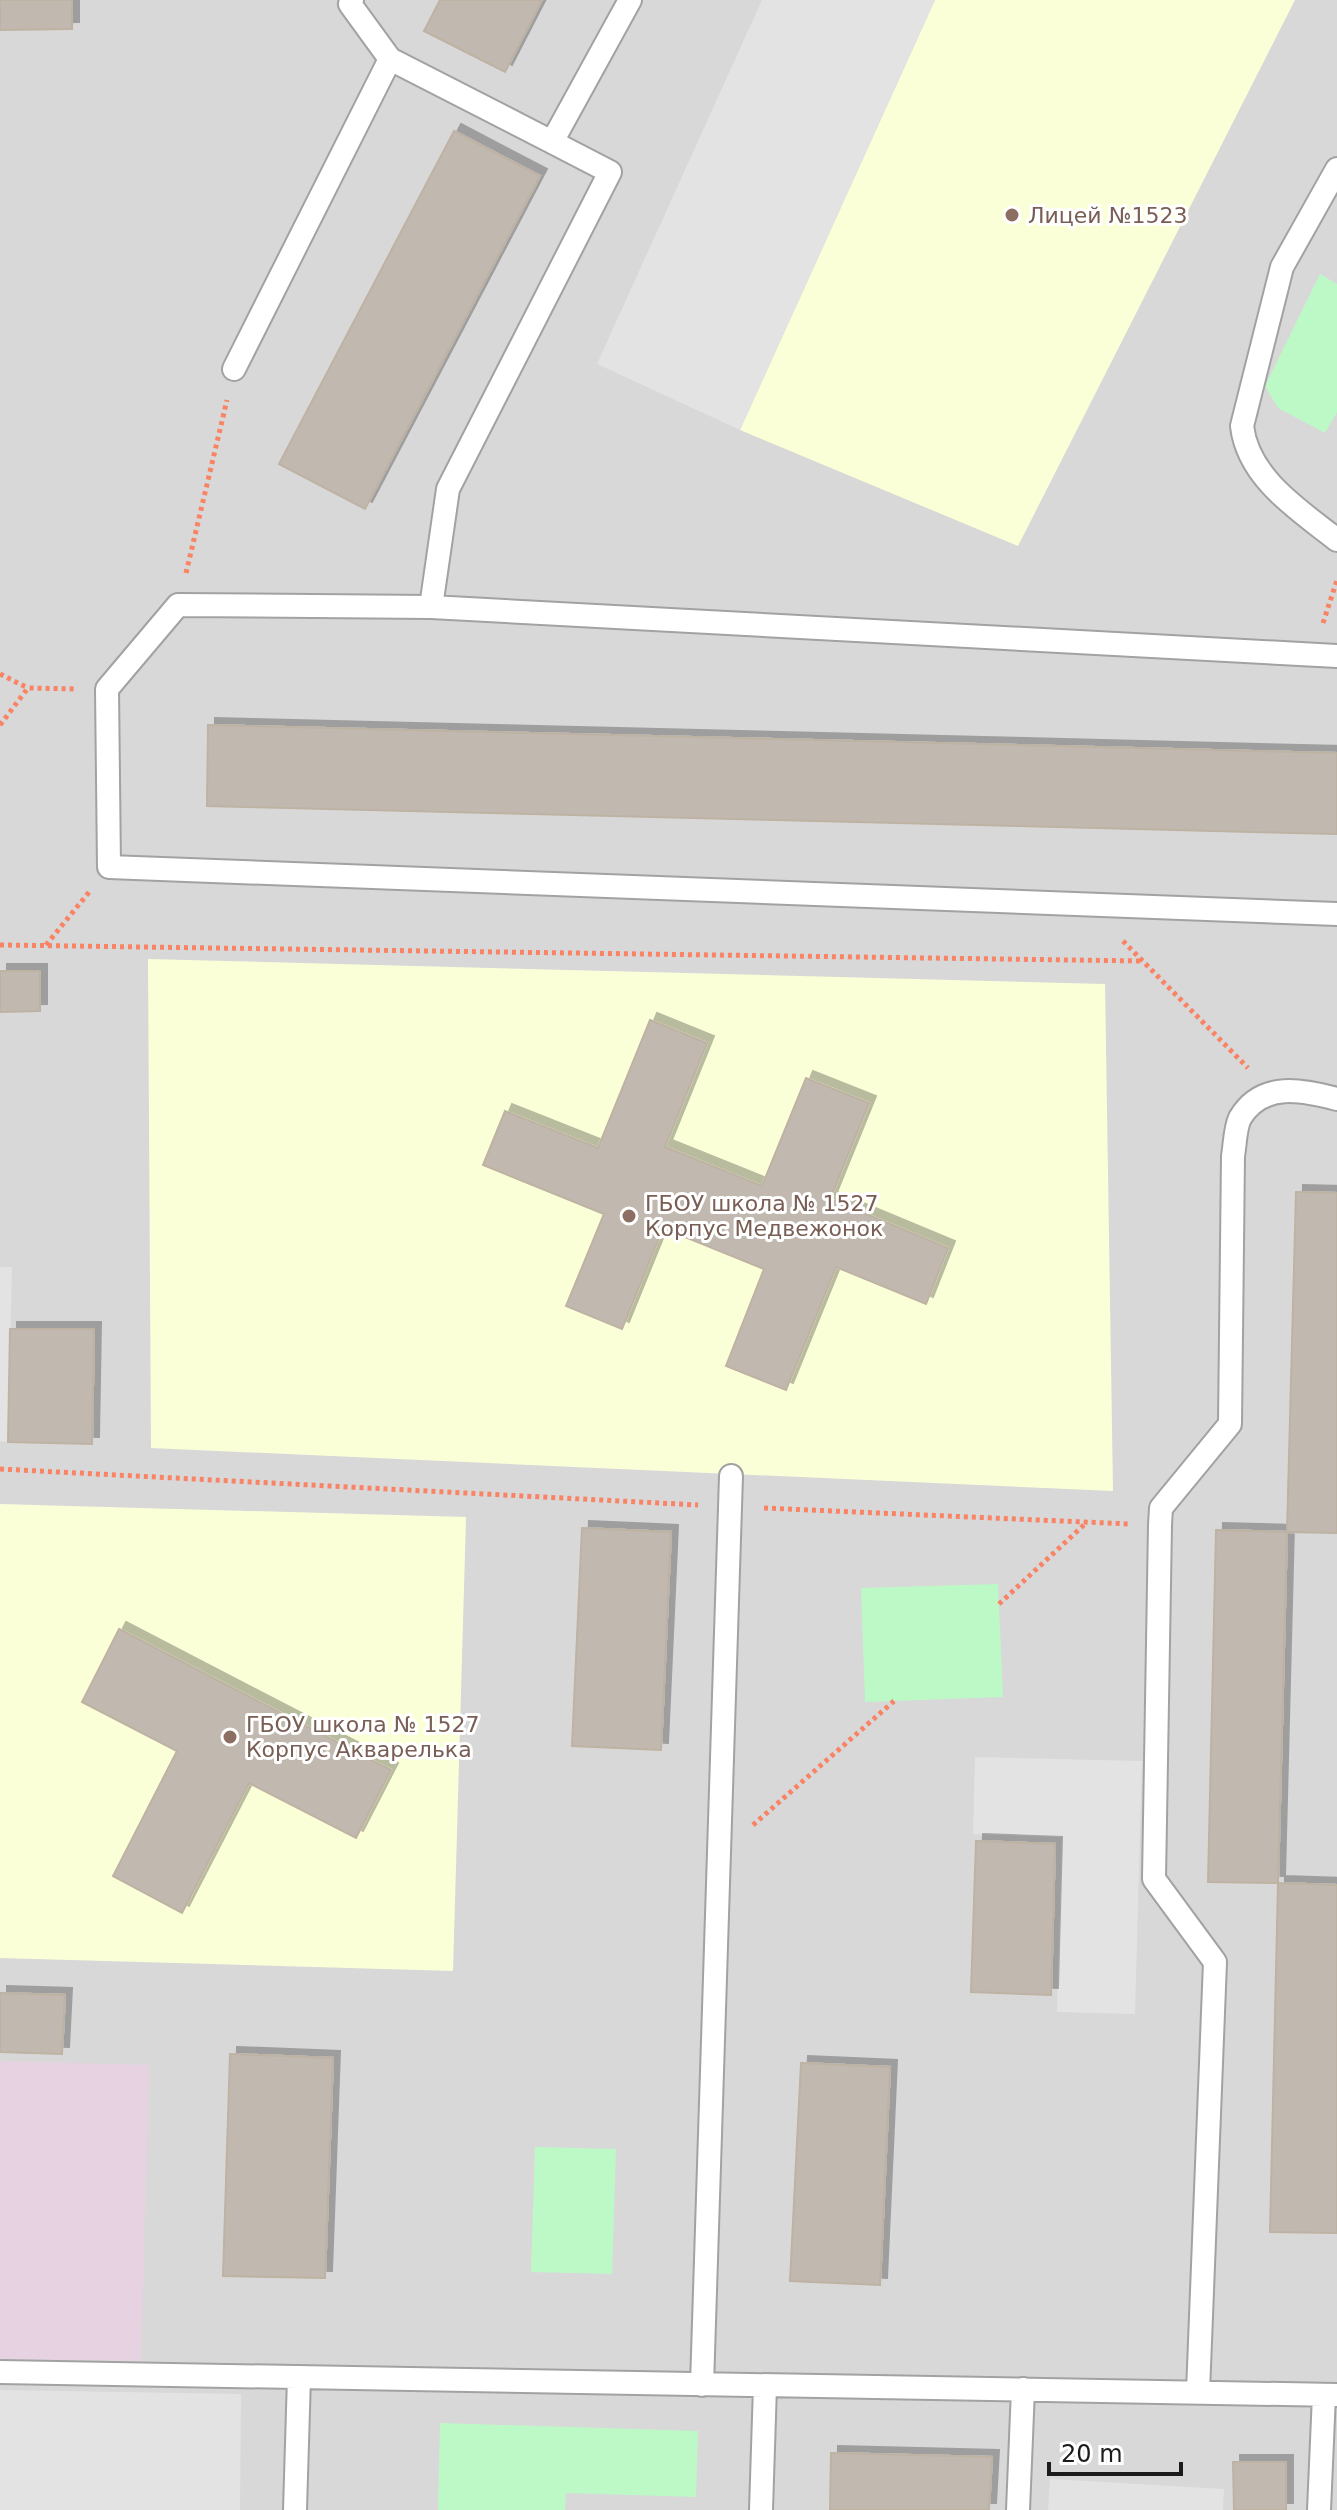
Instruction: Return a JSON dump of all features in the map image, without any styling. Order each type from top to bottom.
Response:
[{"type":"lane","points":[[352,0],[350,4],[390,59],[610,172],[448,489],[431,607]]},
{"type":"lane","points":[[552,142],[630,0]]},
{"type":"lane","points":[[234,369],[390,59]]},
{"type":"lane","points":[[1337,169],[1282,267],[1242,426],[1245,448],[1278,494],[1337,540]]},
{"type":"lane","points":[[1337,656],[431,607],[178,605],[107,689],[109,867],[1337,914]]},
{"type":"lane","points":[[1198,2392],[1215,1962],[1154,1879],[1161,1508],[1230,1424],[1233,1156],[1239,1120],[1258,1098],[1274,1094],[1300,1089],[1337,1099]]},
{"type":"lane","points":[[702,2385],[731,1476]]},
{"type":"lane","points":[[0,2372],[1331,2395],[1319,2510]]},
{"type":"lane","points":[[295,2510],[299,2377]]},
{"type":"lane","points":[[761,2510],[765,2386]]},
{"type":"lane","points":[[1018,2510],[1023,2389]]},
{"type":"path","points":[[178,605],[234,369]]},
{"type":"path","points":[[1313,654],[1337,580]]},
{"type":"path","points":[[0,674],[28,688],[107,689]]},
{"type":"path","points":[[0,725],[28,688]]},
{"type":"path","points":[[45,946],[109,867]]},
{"type":"path","points":[[1087,905],[1274,1094]]},
{"type":"path","points":[[0,945],[1143,961]]},
{"type":"path","points":[[0,1469],[730,1507],[1160,1525]]},
{"type":"path","points":[[999,1604],[1087,1522]]},
{"type":"path","points":[[719,1854],[894,1701]]},
{"type":"shaded area","points":[[0,0],[1337,0],[1337,2510],[0,2510]]},
{"type":"shaded area","points":[[762,0],[935,0],[740,430],[597,364]]},
{"type":"shaded area","name":"Лицей №1523","points":[[935,0],[1295,0],[1018,546],[740,430]]},
{"type":"shaded area","name":"ГБОУ школа № 1527 Корпус Медвежонок","points":[[148,959],[1105,984],[1113,1491],[151,1448]]},
{"type":"shaded area","points":[[0,1267],[12,1267],[8,1442],[0,1441]]},
{"type":"shaded area","name":"ГБОУ школа № 1527 Корпус Акварелька","points":[[0,1504],[466,1517],[453,1971],[0,1958]]},
{"type":"shaded area","points":[[975,1757],[1142,1761],[1135,2014],[1057,2012],[1062,1837],[973,1834]]},
{"type":"shaded area","points":[[0,2061],[149,2065],[141,2361],[0,2359]]},
{"type":"shaded area","points":[[0,2390],[241,2394],[240,2510],[0,2510]]},
{"type":"shaded area","points":[[1050,2479],[1224,2489],[1223,2510],[1048,2510]]},
{"type":"green space","points":[[1320,274],[1337,284],[1337,412],[1325,433],[1278,408],[1265,386]]},
{"type":"green space","points":[[998,1584],[1003,1697],[865,1702],[861,1588]]},
{"type":"green space","points":[[535,2147],[616,2149],[612,2274],[531,2272]]},
{"type":"green space","points":[[440,2423],[698,2431],[696,2497],[566,2493],[565,2510],[438,2510]]},
{"type":"building","points":[[0,0],[72,0],[72,29],[0,30]]},
{"type":"building","points":[[440,0],[542,0],[505,72],[424,31]]},
{"type":"building","points":[[454,131],[540,176],[365,509],[279,464]]},
{"type":"building","points":[[208,725],[1337,753],[1337,834],[207,806]]},
{"type":"building","points":[[0,971],[40,971],[40,1011],[0,1012]]},
{"type":"building","name":"ГБОУ школа № 1527 Корпус Медвежонок","points":[[650,1020],[707,1043],[665,1147],[762,1186],[806,1078],[869,1103],[830,1199],[948,1248],[926,1304],[836,1267],[786,1390],[726,1366],[764,1269],[663,1228],[622,1329],[566,1306],[604,1214],[483,1165],[505,1111],[598,1148]]},
{"type":"building","points":[[1296,1192],[1337,1193],[1337,1533],[1287,1532]]},
{"type":"building","points":[[10,1329],[94,1329],[92,1444],[8,1442]]},
{"type":"building","points":[[582,1528],[671,1532],[661,1750],[572,1746]]},
{"type":"building","points":[[1216,1530],[1287,1532],[1278,1883],[1208,1882]]},
{"type":"building","points":[[119,1629],[391,1770],[356,1838],[249,1783],[182,1913],[113,1876],[177,1751],[82,1702]]},
{"type":"building","points":[[976,1841],[1055,1844],[1051,1995],[971,1992]]},
{"type":"building","points":[[1278,1883],[1337,1885],[1337,2233],[1270,2232]]},
{"type":"building","points":[[0,1993],[65,1995],[62,2054],[0,2052]]},
{"type":"building","points":[[230,2054],[333,2058],[325,2278],[223,2276]]},
{"type":"building","points":[[801,2063],[890,2067],[880,2285],[790,2281]]},
{"type":"building","points":[[831,2453],[992,2457],[989,2510],[830,2510]]},
{"type":"building","points":[[1233,2462],[1286,2462],[1286,2510],[1234,2510]]},
{"type":"place","name":"Лицей №1523","points":[[1012,215]]},
{"type":"place","name":"ГБОУ школа № 1527 Корпус Медвежонок","points":[[629,1216]]},
{"type":"place","name":"ГБОУ школа № 1527 Корпус Акварелька","points":[[230,1737]]}]
